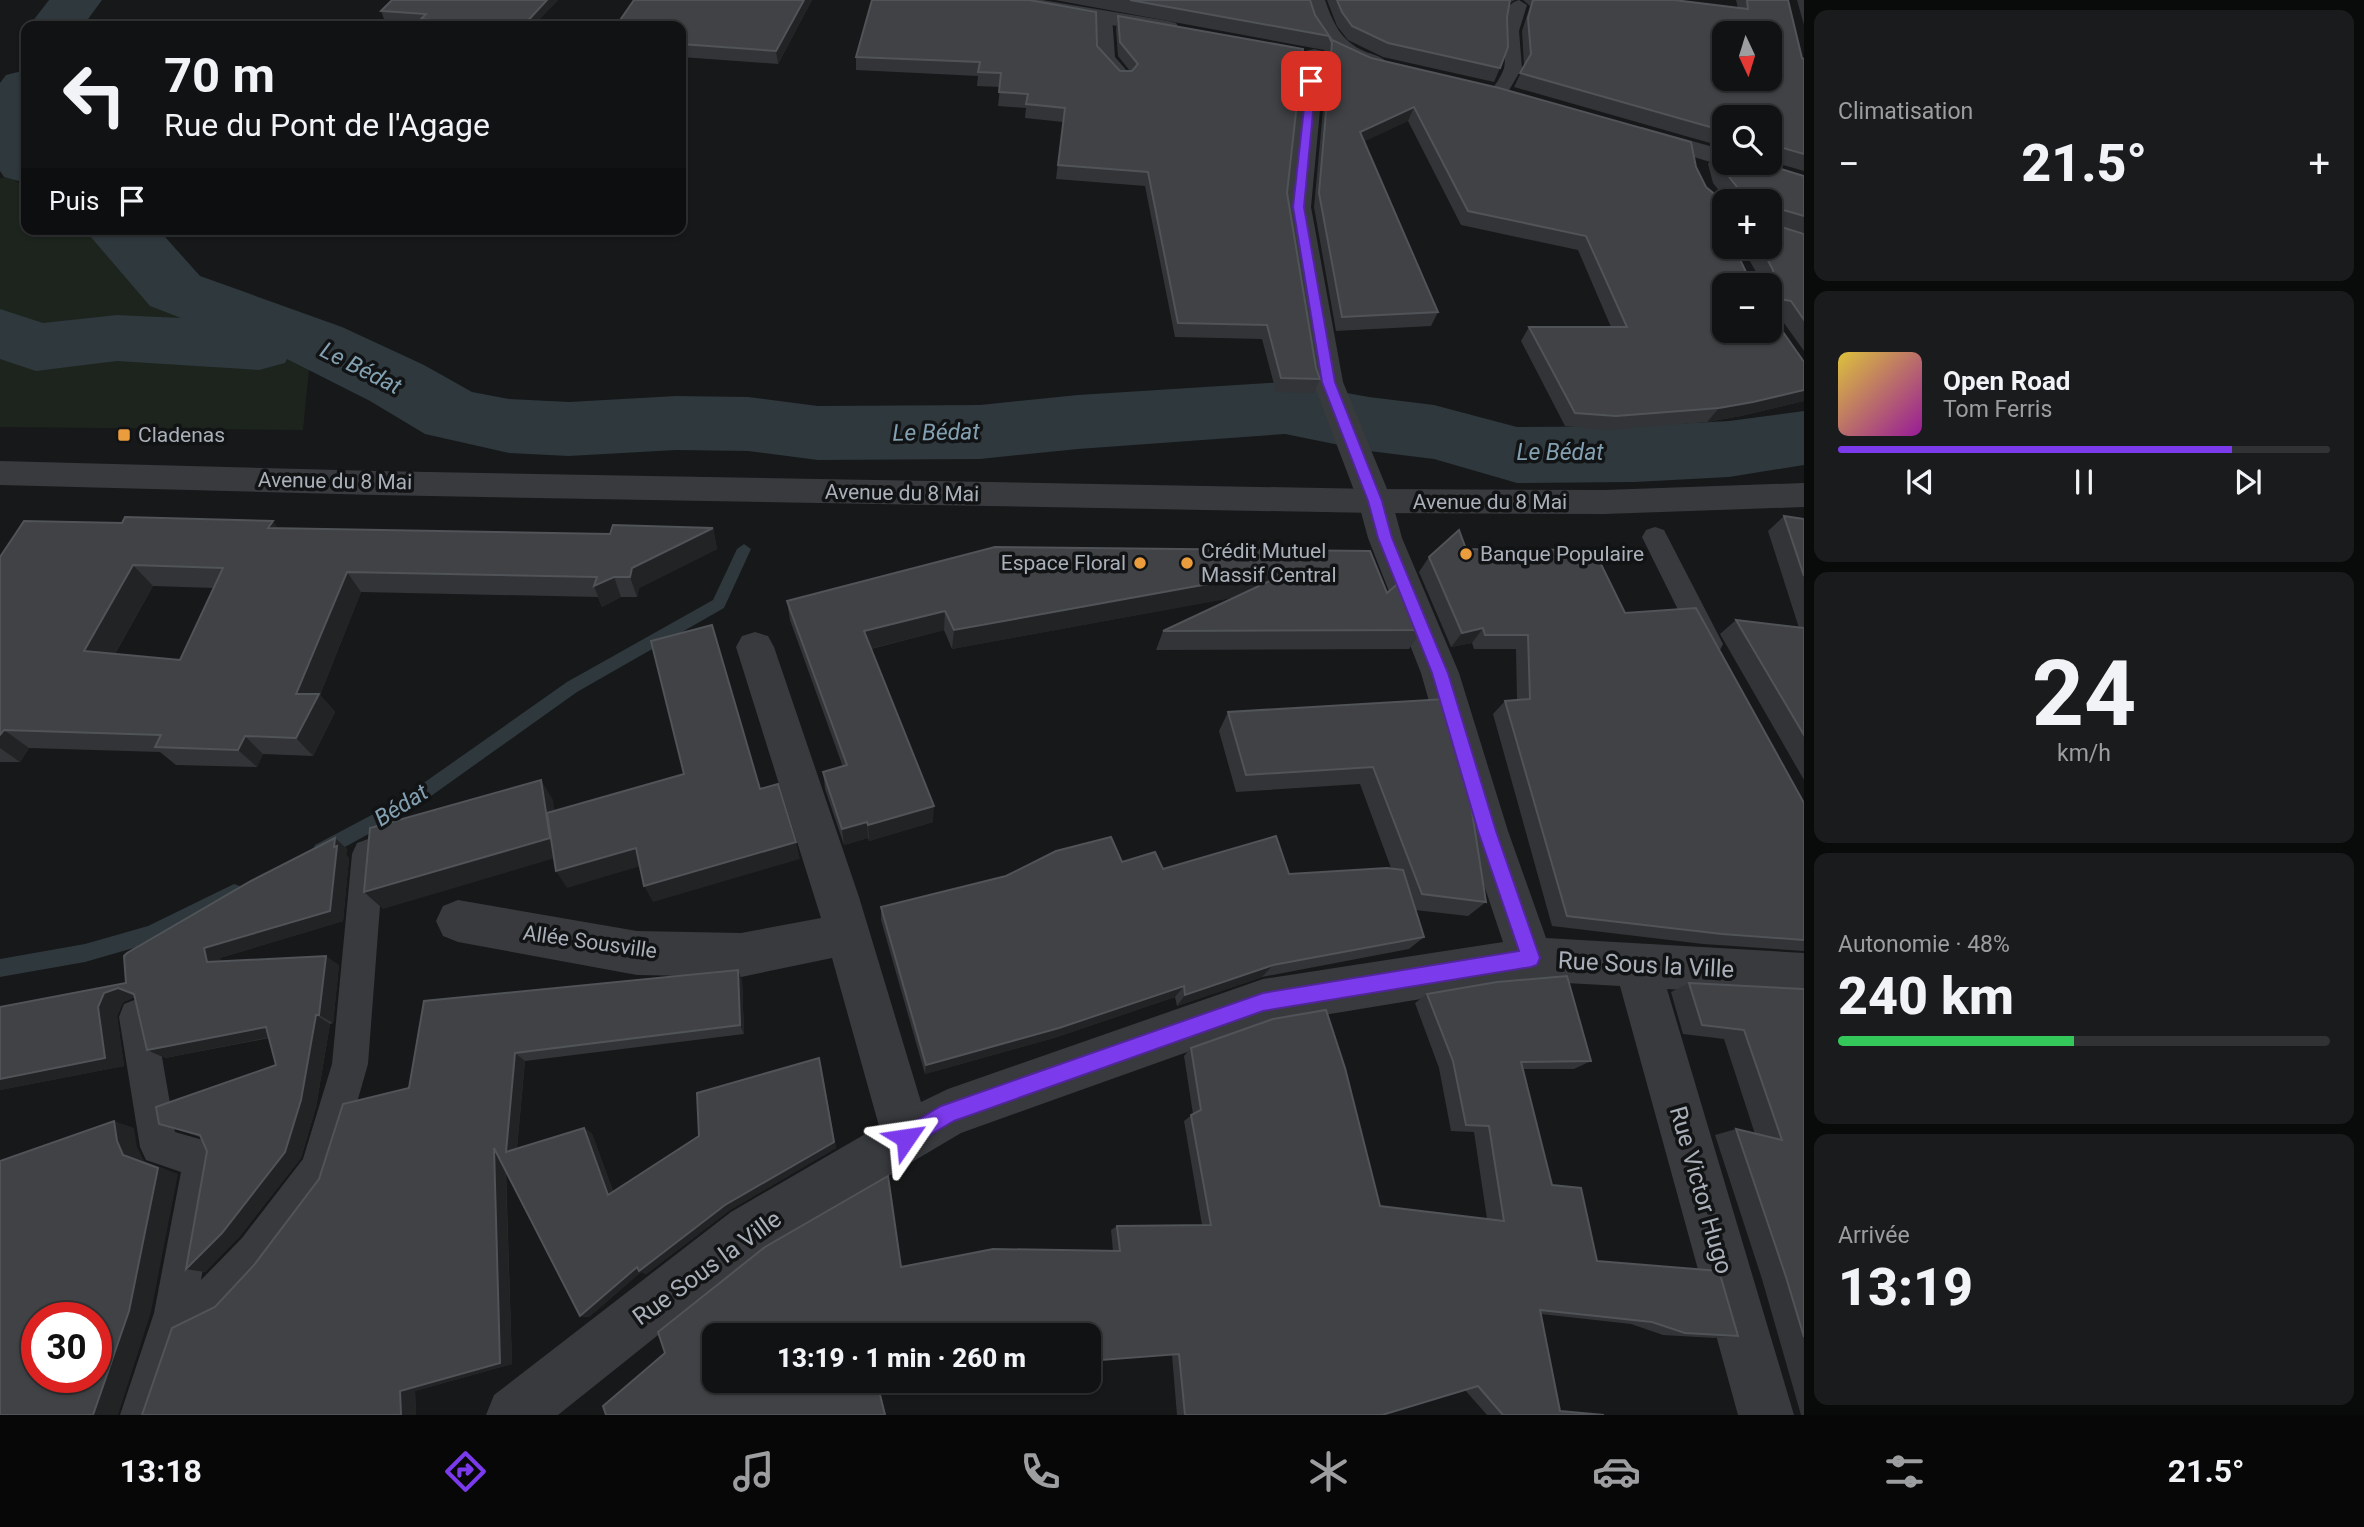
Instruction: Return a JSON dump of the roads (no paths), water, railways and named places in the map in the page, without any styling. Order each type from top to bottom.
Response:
[{"type":"street","points":[[1004,0],[1183,30]]},
{"type":"street","points":[[1314,0],[1324,27],[1313,51],[1298,207],[1328,382],[1375,501],[1385,538],[1440,673],[1487,831],[1531,958]]},
{"type":"street","points":[[1313,51],[1399,70]]},
{"type":"street","points":[[1473,87],[1525,100]]},
{"type":"street","points":[[1617,127],[1694,160],[1712,159]]},
{"type":"street","name":"Avenue du 8 Mai","points":[[0,472],[376,483],[1375,501],[1604,502],[1804,495]]},
{"type":"street","points":[[755,647],[848,934],[906,1138]]},
{"type":"street","name":"Allée Sousville","points":[[458,922],[637,953],[741,955],[848,934]]},
{"type":"street","name":"Rue Sous la Ville","points":[[514,1415],[749,1230],[948,1113],[1263,1002],[1531,958],[1804,975]]},
{"type":"street","name":"Rue Victor Hugo","points":[[1637,965],[1766,1415]]},
{"type":"lane","points":[[1499,93],[1513,68],[1510,31],[1519,5]]},
{"type":"lane","points":[[1104,16],[1106,58],[1124,78]]},
{"type":"lane","points":[[1655,537],[1723,669]]},
{"type":"lane","points":[[175,1313],[219,1293],[256,1251],[319,1169],[350,1064],[369,845]]},
{"type":"lane","points":[[137,1017],[159,1147],[203,1158],[175,1313],[142,1415]]},
{"type":"waterway","name":"Le Bédat","points":[[60,21],[76,0]]},
{"type":"waterway","name":"Le Bédat","points":[[21,98],[10,127],[10,135],[21,157]]},
{"type":"waterway","name":"Le Bédat","points":[[124,235],[137,246],[175,291],[316,344],[397,383],[452,415],[509,426],[569,429],[676,423],[748,424],[818,433],[980,432],[1078,422],[1285,408],[1369,424],[1434,432],[1517,455],[1635,454],[1729,449],[1804,438]]},
{"type":"waterway","points":[[0,332],[36,347],[117,338],[259,346]]},
{"type":"waterway","name":"Bédat","points":[[321,851],[404,806],[572,687],[719,604],[744,549]]},
{"type":"waterway","name":"Bédat","points":[[0,968],[85,953],[151,934],[234,892]]},
{"type":"place","name":"Cladenas","points":[[124,435]]},
{"type":"place","name":"Banque Populaire","points":[[1466,554]]},
{"type":"place","name":"Espace Floral","points":[[1140,563]]},
{"type":"place","name":"Crédit Mutuel Massif Central","points":[[1187,563]]}]
